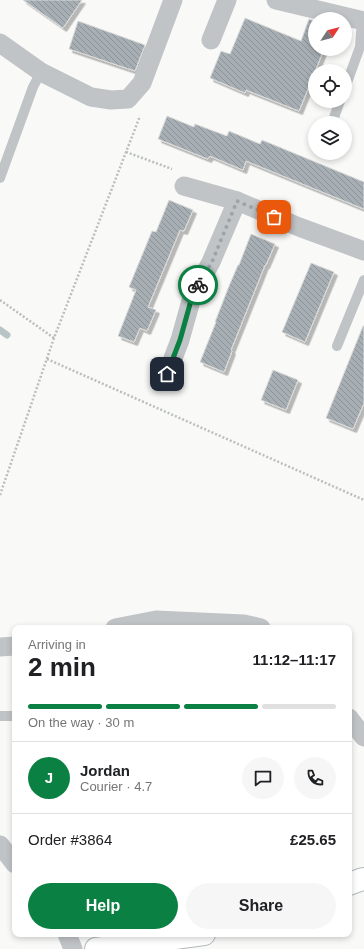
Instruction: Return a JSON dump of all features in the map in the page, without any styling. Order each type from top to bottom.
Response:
[{"type":"main road","points":[[96,949],[182,937]]},
{"type":"street","points":[[0,43],[41,72],[92,97],[111,100],[128,99],[142,83],[173,0]]},
{"type":"street","points":[[211,40],[228,0]]},
{"type":"street","points":[[276,0],[363,20]]},
{"type":"street","points":[[184,186],[237,201],[364,251]]},
{"type":"street","points":[[167,374],[180,340],[192,297],[212,262],[237,201]]},
{"type":"street","points":[[130,625],[156,620],[248,625]]},
{"type":"street","points":[[0,647],[12,646]]},
{"type":"street","points":[[352,722],[364,737]]},
{"type":"street","points":[[0,845],[12,860]]},
{"type":"street","points":[[69,937],[73,949]]},
{"type":"lane","points":[[352,69],[360,47],[363,20]]},
{"type":"lane","points":[[0,178],[33,88],[41,72]]},
{"type":"lane","points":[[337,346],[364,280]]},
{"type":"lane","points":[[0,716],[12,716]]},
{"type":"path","points":[[0,495],[54,338],[144,106],[142,83]]},
{"type":"path","points":[[126,152],[178,171],[184,186]]},
{"type":"path","points":[[0,300],[54,338]]},
{"type":"path","points":[[47,359],[364,500]]},
{"type":"building","points":[[23,0],[82,0],[63,28]]},
{"type":"building","points":[[245,18],[301,41],[308,22],[308,56],[321,56],[318,64],[308,64],[308,89],[299,111],[246,90],[245,93],[210,78],[221,51],[230,54]]},
{"type":"building","points":[[78,21],[145,45],[135,71],[69,49]]},
{"type":"building","points":[[167,116],[194,127],[195,124],[227,136],[229,131],[260,144],[262,140],[364,182],[364,209],[246,161],[243,170],[210,156],[208,159],[158,139]]},
{"type":"building","points":[[169,200],[193,210],[184,231],[180,230],[148,307],[156,310],[147,331],[140,328],[134,342],[118,336],[136,290],[129,287],[152,231],[156,232]]},
{"type":"building","points":[[251,234],[275,244],[231,350],[232,351],[224,372],[200,362]]},
{"type":"building","points":[[311,263],[334,272],[305,342],[282,332]]},
{"type":"building","points":[[363,326],[364,403],[353,429],[326,418]]},
{"type":"building","points":[[273,370],[298,380],[286,410],[261,400]]},
{"type":"waterway","points":[[0,330],[7,335]]},
{"type":"way so far","points":[[198,285],[212,262],[237,201],[274,217]]},
{"type":"route","points":[[167,374],[180,340],[192,297],[198,285]]}]
